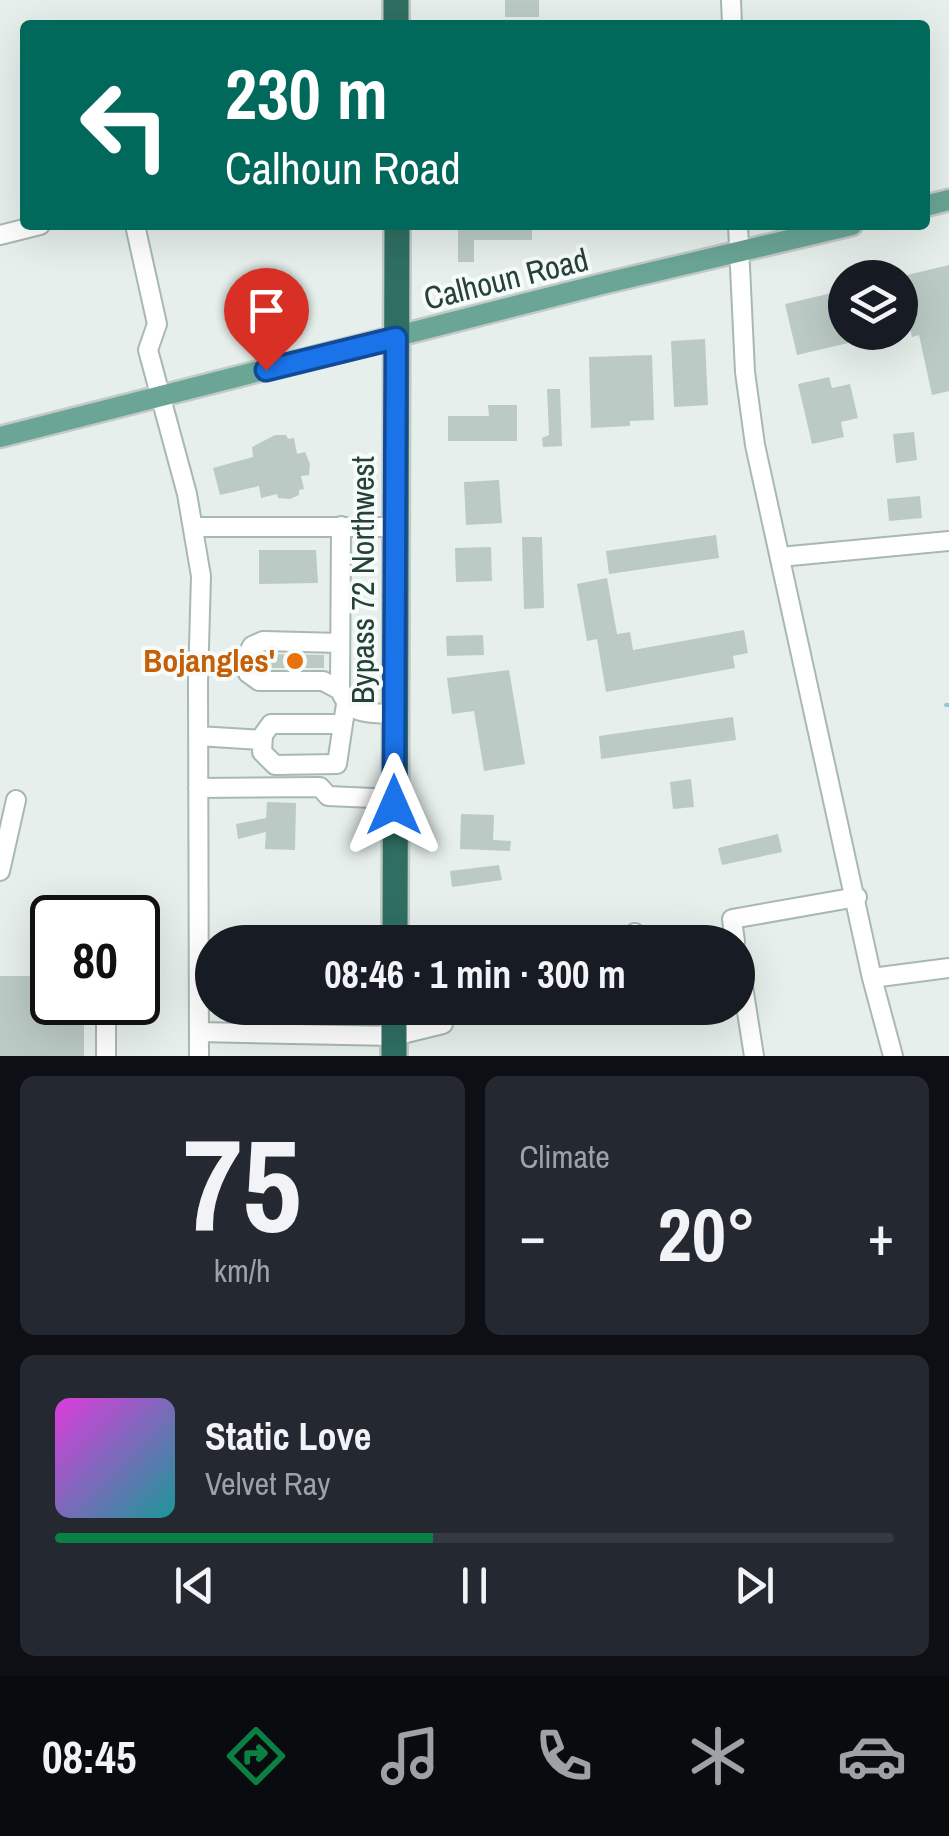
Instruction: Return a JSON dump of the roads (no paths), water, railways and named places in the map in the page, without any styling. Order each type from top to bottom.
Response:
[{"type":"highway","name":"Bypass 72 Northwest","points":[[395,925],[396,230]]},
{"type":"main road","name":"Calhoun Road","points":[[0,437],[602,284],[833,230]]},
{"type":"street","points":[[137,230],[158,324],[148,350],[193,526],[201,576],[198,1056]]},
{"type":"street","points":[[738,230],[748,410],[872,978],[893,1056]]},
{"type":"street","points":[[193,526],[396,527]]},
{"type":"street","points":[[340,526],[343,697],[342,724],[338,764],[274,765],[265,758],[262,740],[271,724],[342,724]]},
{"type":"street","points":[[780,557],[949,541]]},
{"type":"street","points":[[340,643],[263,641],[252,646],[246,667],[259,681],[324,681],[362,712],[395,714]]},
{"type":"street","points":[[198,736],[262,740]]},
{"type":"street","points":[[198,788],[320,786],[328,796],[394,799]]},
{"type":"street","points":[[0,872],[16,800]]},
{"type":"street","points":[[733,925],[732,919],[857,897]]},
{"type":"street","points":[[872,978],[949,968]]},
{"type":"street","points":[[106,1025],[106,1056]]},
{"type":"street","points":[[199,1032],[394,1046],[442,1025]]},
{"type":"street","points":[[749,1025],[754,1056]]},
{"type":"place","name":"Bojangles'","points":[[295,661]]}]
